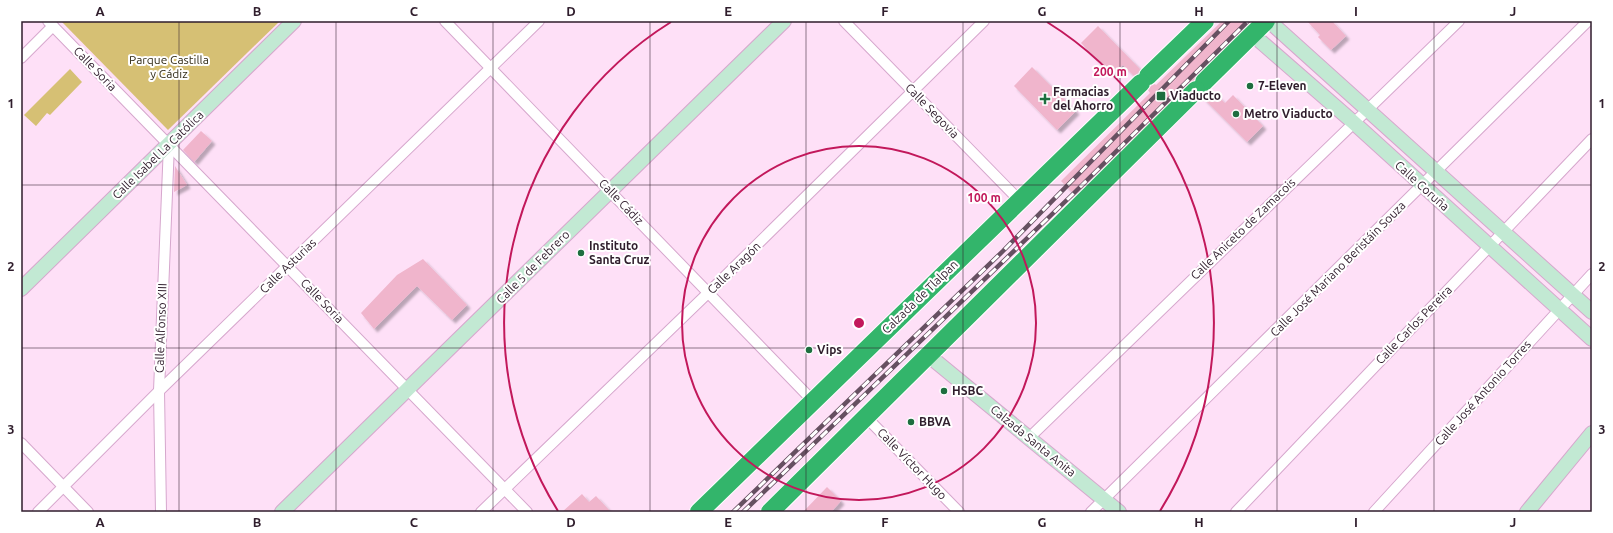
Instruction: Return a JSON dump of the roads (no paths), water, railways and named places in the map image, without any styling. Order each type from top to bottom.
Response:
[{"type":"highway","name":"Calzada de Tlalpan","points":[[699,512],[1205,21]]},
{"type":"highway","points":[[770,512],[1252,34],[1267,21]]},
{"type":"street","name":"Calle Isabel La Católica","points":[[21,289],[294,21]]},
{"type":"street","name":"Calle Cádiz","points":[[444,21],[813,401]]},
{"type":"street","name":"Calle Asturias","points":[[38,512],[159,391],[539,21]]},
{"type":"street","name":"Calle 5 de Febrero","points":[[282,512],[784,21]]},
{"type":"street","name":"Calle Segovia","points":[[844,21],[1019,200]]},
{"type":"street","name":"Calle Aragón","points":[[481,512],[708,293],[984,21]]},
{"type":"street","name":"Calle Coruña","points":[[1267,21],[1592,312]]},
{"type":"street","name":"Calle Aniceto de Zamacois","points":[[1029,438],[1353,122],[1459,21]]},
{"type":"street","name":"Calle José Mariano Beristáin Souza","points":[[1091,512],[1588,21]]},
{"type":"street","name":"Calle Soria","points":[[51,24],[527,512]]},
{"type":"street","points":[[21,58],[51,24]]},
{"type":"street","name":"Calle Coruña","points":[[1252,34],[1353,122],[1592,339]]},
{"type":"street","name":"Calle Carlos Pereira","points":[[1236,512],[1592,139]]},
{"type":"street","name":"Calle Alfonso XIII","points":[[161,512],[159,391],[169,144]]},
{"type":"street","name":"Calle José Antonio Torres","points":[[1374,512],[1592,274]]},
{"type":"street","name":"Calzada Santa Anita","points":[[928,356],[1119,512]]},
{"type":"street","name":"Calle Víctor Hugo","points":[[866,417],[959,512]]},
{"type":"street","points":[[1526,512],[1592,433]]},
{"type":"street","points":[[21,443],[88,512]]},
{"type":"railway","points":[[733,512],[1003,251],[1229,21]]},
{"type":"railway","points":[[743,512],[1072,195],[1248,21]]},
{"type":"place","name":"7-Eleven","points":[[1250,86]]},
{"type":"place","name":"Viaducto","points":[[1161,96]]},
{"type":"place","name":"Farmacias del Ahorro","points":[[1045,99]]},
{"type":"place","name":"Metro Viaducto","points":[[1236,114]]},
{"type":"place","name":"Instituto Santa Cruz","points":[[581,253]]},
{"type":"place","name":"Vips","points":[[809,350]]},
{"type":"place","name":"HSBC","points":[[944,391]]},
{"type":"place","name":"BBVA","points":[[911,422]]},
{"type":"park label","name":"Parque Castilla y Cádiz","points":[[169,67]]}]
